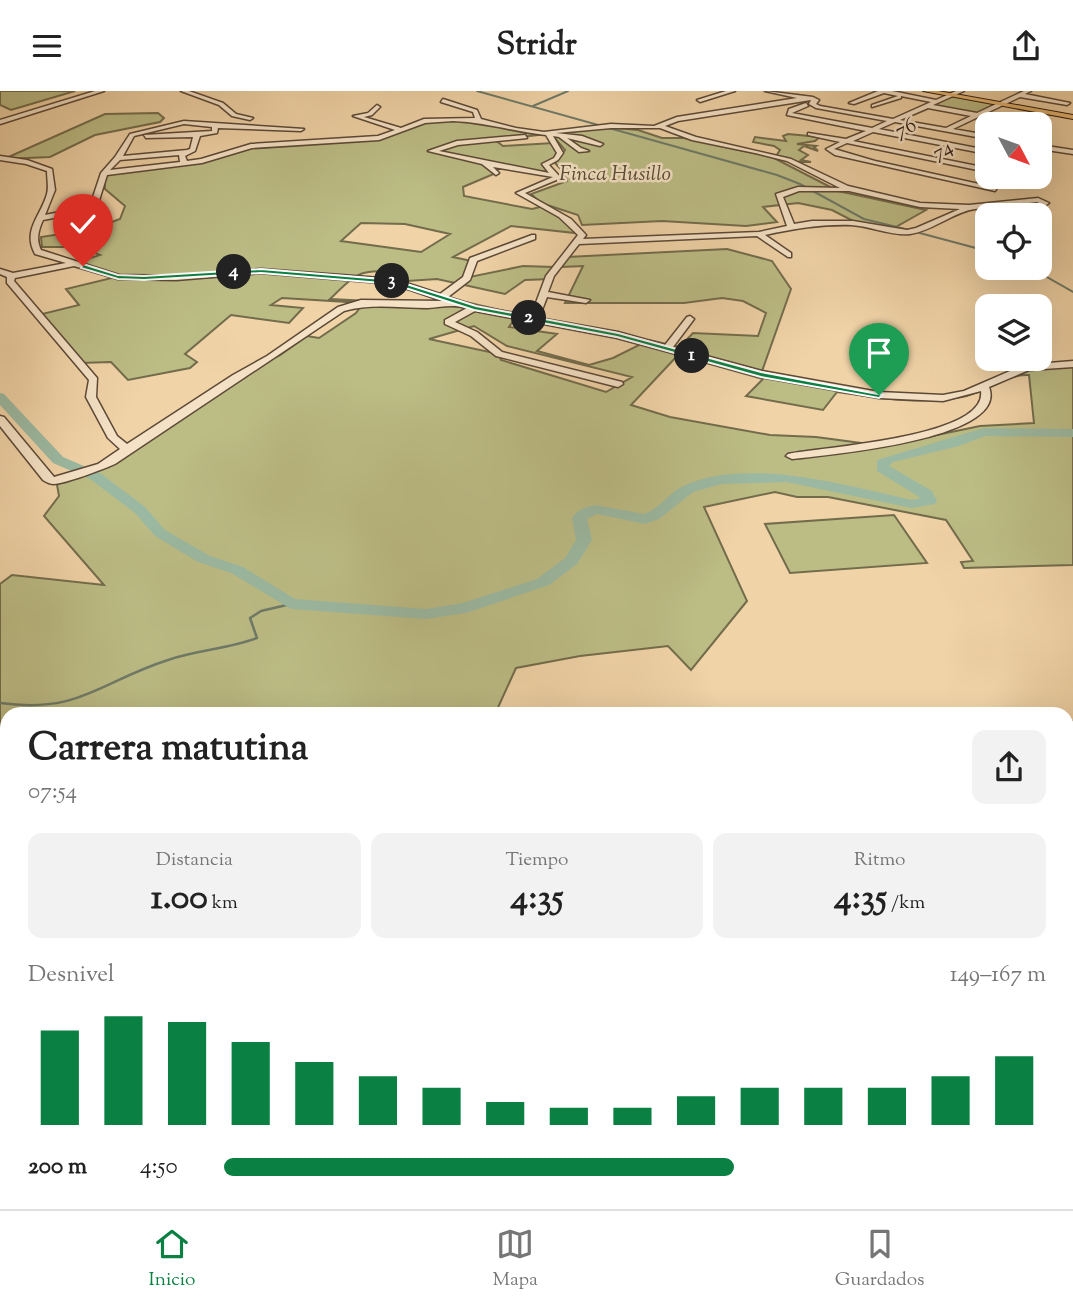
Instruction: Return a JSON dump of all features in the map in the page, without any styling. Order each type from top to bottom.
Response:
[{"type":"main road","points":[[926,91],[1046,112]]},
{"type":"main road","points":[[1052,113],[1073,117]]},
{"type":"street","points":[[0,122],[100,91]]},
{"type":"street","points":[[184,91],[221,104],[234,115],[250,118]]},
{"type":"street","points":[[700,100],[732,91]]},
{"type":"street","points":[[768,91],[817,101],[814,104]]},
{"type":"street","points":[[784,94],[794,91]]},
{"type":"street","points":[[852,103],[884,91],[936,101]]},
{"type":"street","points":[[961,91],[829,149],[837,154],[975,185]]},
{"type":"street","name":"76","points":[[983,112],[1028,91]]},
{"type":"street","points":[[1041,91],[1071,100]]},
{"type":"street","points":[[1019,95],[1071,100]]},
{"type":"street","points":[[870,96],[896,98],[874,106]]},
{"type":"street","points":[[557,176],[488,165],[432,151],[457,143],[611,126],[652,128],[677,119],[806,98]]},
{"type":"street","points":[[1046,112],[1071,100]]},
{"type":"street","points":[[443,101],[475,111],[478,120]]},
{"type":"street","points":[[975,135],[818,107],[814,104],[791,110],[789,114],[975,149]]},
{"type":"street","points":[[925,106],[975,115]]},
{"type":"street","points":[[377,107],[370,114],[356,116],[402,130]]},
{"type":"street","points":[[0,114],[8,118],[0,122]]},
{"type":"street","points":[[200,135],[215,132],[217,125],[234,115]]},
{"type":"street","name":"76","points":[[875,163],[975,116]]},
{"type":"street","points":[[301,129],[305,120]]},
{"type":"street","points":[[104,173],[211,159],[251,146],[379,138],[424,121],[478,120],[510,129],[547,133]]},
{"type":"street","points":[[41,218],[93,208],[104,173],[118,158],[131,137],[157,127],[199,121],[217,125],[301,129],[305,134],[302,143]]},
{"type":"street","points":[[660,126],[694,139],[789,160],[855,190],[929,207],[975,206]]},
{"type":"street","points":[[563,132],[600,145]]},
{"type":"street","points":[[563,132],[579,151],[586,151]]},
{"type":"street","points":[[547,133],[560,153],[556,159],[545,164],[557,176]]},
{"type":"street","points":[[131,137],[222,134]]},
{"type":"street","points":[[810,134],[975,168]]},
{"type":"street","points":[[184,163],[182,155],[193,150],[200,135]]},
{"type":"street","points":[[1052,149],[1072,152]]},
{"type":"street","points":[[118,158],[201,152]]},
{"type":"street","points":[[1063,156],[1072,152]]},
{"type":"street","name":"74","points":[[915,184],[975,155]]},
{"type":"street","points":[[0,159],[27,162],[50,170],[52,191],[33,232],[32,243],[38,252],[118,277],[261,271],[348,276],[394,282],[474,308],[607,333],[761,374],[879,395],[943,398],[984,386],[1027,367],[1073,364]]},
{"type":"street","points":[[488,165],[496,173]]},
{"type":"street","points":[[534,319],[550,276],[582,235],[574,223],[561,213],[520,193],[553,181],[557,176]]},
{"type":"street","points":[[791,226],[778,197],[791,191],[809,189],[855,190]]},
{"type":"street","points":[[1038,200],[1045,203],[1033,210],[1012,210],[992,205],[1038,200]]},
{"type":"street","points":[[577,242],[759,234],[791,226],[853,223],[912,231],[969,207]]},
{"type":"street","points":[[759,234],[788,255]]},
{"type":"street","points":[[442,297],[467,278],[473,260],[532,237]]},
{"type":"street","points":[[0,271],[12,276],[72,264]]},
{"type":"street","points":[[12,276],[9,281],[94,380],[91,397],[113,438],[127,449]]},
{"type":"street","points":[[544,294],[586,300]]},
{"type":"street","points":[[0,419],[47,478],[56,479],[108,465],[127,449],[236,377],[270,358],[341,309],[361,303],[430,305],[455,302]]},
{"type":"street","points":[[474,308],[448,322],[474,334],[499,354],[618,384]]},
{"type":"street","points":[[667,348],[690,319]]},
{"type":"street","points":[[792,456],[869,446],[943,430],[981,409],[987,394],[984,386]]},
{"type":"green space","points":[[0,91],[75,91],[11,110],[0,105]]},
{"type":"green space","points":[[951,96],[996,104],[975,114],[928,106]]},
{"type":"green space","points":[[158,113],[164,118],[160,122],[95,135],[50,157],[4,159],[105,114]]},
{"type":"green space","points":[[453,119],[547,134],[495,140],[503,146],[553,143],[559,151],[556,159],[546,164],[556,173],[492,166],[496,173],[463,187],[464,196],[532,209],[544,206],[561,213],[574,223],[575,233],[511,226],[453,257],[476,262],[470,277],[523,266],[554,267],[567,257],[727,249],[772,261],[791,289],[761,374],[914,399],[967,393],[1018,371],[1052,371],[1052,365],[1073,364],[1073,565],[964,568],[961,562],[973,561],[946,520],[828,497],[797,497],[775,492],[704,507],[747,601],[691,670],[668,646],[580,656],[516,668],[498,707],[0,707],[0,584],[12,575],[104,585],[44,516],[59,496],[56,479],[108,465],[255,366],[280,355],[307,336],[319,338],[356,313],[363,303],[282,298],[271,305],[303,308],[289,323],[231,315],[185,354],[197,362],[190,368],[128,380],[111,362],[80,363],[38,315],[79,305],[66,289],[116,277],[72,264],[100,255],[79,247],[42,247],[41,237],[93,229],[120,219],[125,206],[105,189],[104,173],[202,161],[243,148],[379,138],[414,124]],"holes":[[[361,223],[405,224],[450,234],[421,252],[341,241]],[[583,266],[565,303],[684,303],[722,298],[743,301],[766,313],[758,336],[693,333],[680,347],[649,340],[613,358],[589,365],[537,351],[557,334],[509,327],[516,317],[537,321],[546,301],[538,301],[531,317],[457,300],[430,304],[330,299],[353,278],[367,272],[398,273],[391,278],[407,281],[437,279],[505,294],[525,280],[551,279],[561,267]],[[474,326],[507,346],[632,377],[606,392],[501,360],[499,354],[429,339]],[[678,355],[763,379],[746,396],[823,410],[837,392],[899,400],[946,399],[970,395],[1012,377],[1029,375],[1034,423],[980,426],[884,446],[816,437],[770,435],[670,417],[631,405]]]},
{"type":"green space","name":"Finca Husillo","points":[[574,130],[638,130],[662,138],[684,138],[772,157],[838,191],[926,210],[894,228],[857,223],[832,210],[798,203],[763,207],[777,222],[746,226],[662,221],[582,225],[578,215],[541,203],[531,194],[567,181],[566,175],[555,163],[565,150],[553,136]]},
{"type":"green space","points":[[788,134],[820,137],[815,141],[797,144],[816,146],[814,147],[818,151],[804,146],[799,150],[808,155],[801,160],[811,162],[793,162],[776,156],[780,150],[774,146],[753,142],[755,137],[786,141],[783,136]]},
{"type":"green space","points":[[894,515],[927,563],[790,573],[765,524]]},
{"type":"waterway","points":[[477,91],[777,175],[800,184],[864,219],[909,230]]},
{"type":"waterway","points":[[533,106],[568,91]]},
{"type":"waterway","points":[[916,232],[975,248]]},
{"type":"waterway","points":[[1052,280],[1073,292]]},
{"type":"waterway","points":[[0,397],[58,460],[95,476],[140,510],[160,533],[204,559],[237,570],[291,604],[426,614],[466,608],[543,582],[571,561],[584,540],[579,518],[596,509],[645,519],[654,516],[688,489],[721,480],[786,478],[912,504],[930,501],[927,494],[882,468],[882,463],[888,459],[954,443],[984,432],[1073,433]]},
{"type":"waterway","points":[[0,703],[27,705],[70,700],[168,660],[257,638],[250,618],[261,611],[291,604]]},
{"type":"route","points":[[83,266],[118,277],[176,278],[261,271],[348,276],[394,282],[474,308],[618,335],[761,374],[879,395]]}]
